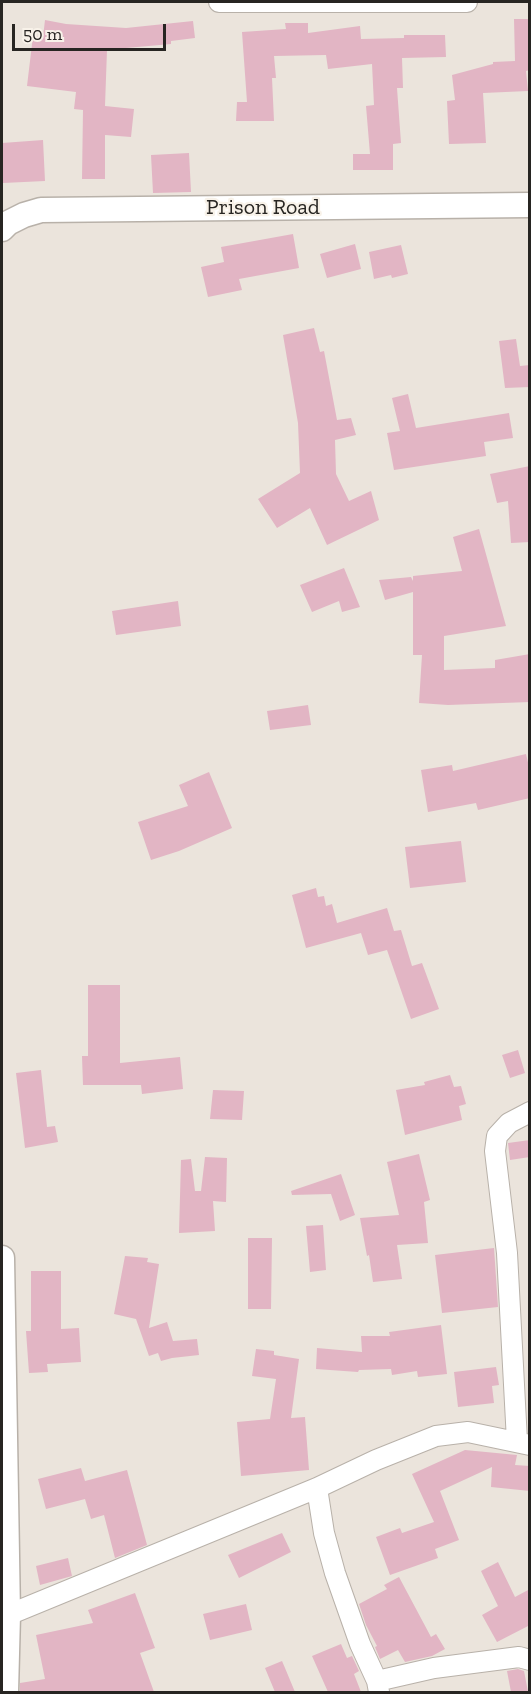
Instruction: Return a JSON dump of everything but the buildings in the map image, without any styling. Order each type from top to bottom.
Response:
[{"type":"street","points":[[219,2],[467,2]]},
{"type":"street","name":"Prison Road","points":[[4,222],[41,210],[530,205]]},
{"type":"street","points":[[8,1615],[317,1488],[376,1460],[436,1437],[468,1432],[523,1443],[507,1253],[495,1151],[497,1136],[509,1123],[530,1112]]},
{"type":"street","points":[[2,1258],[8,1615],[4,1646],[6,1692]]},
{"type":"street","points":[[317,1488],[324,1533],[335,1573],[378,1687],[434,1668],[519,1657],[530,1660]]}]
